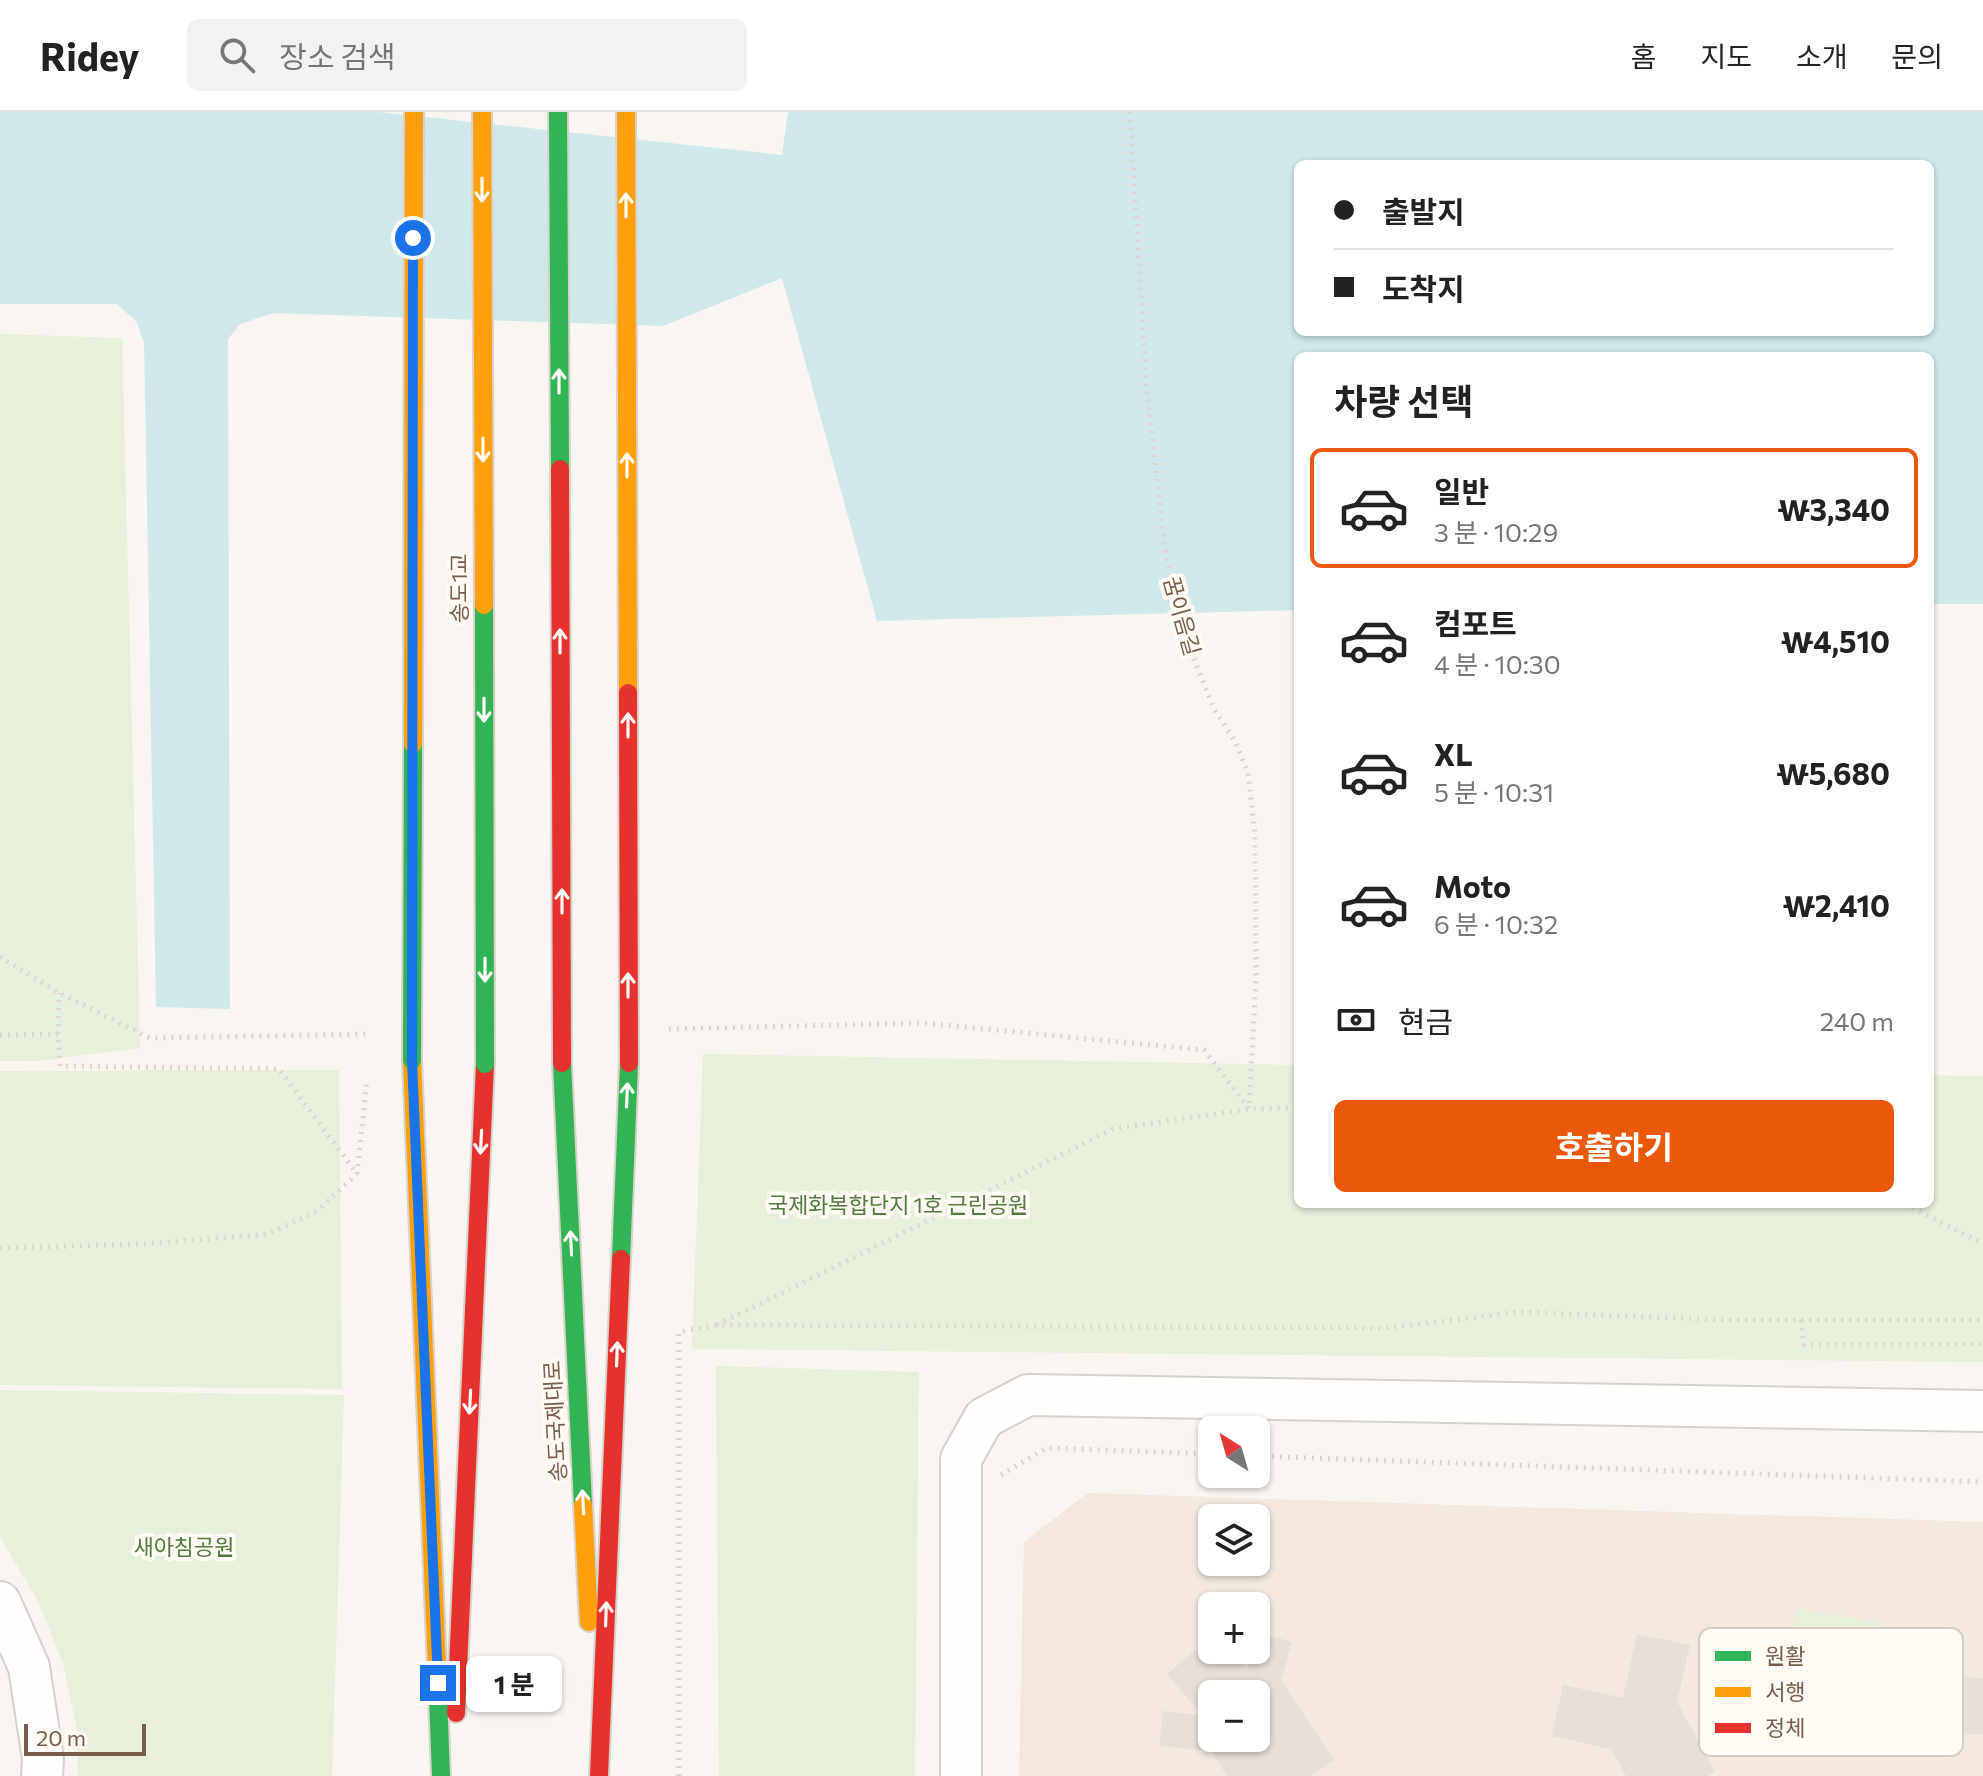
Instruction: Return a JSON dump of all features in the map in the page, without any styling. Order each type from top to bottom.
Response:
[{"type":"main road","points":[[414,112],[412,1060],[441,1776]]},
{"type":"main road","name":"송도1교","points":[[453,1776],[485,1064],[482,112]]},
{"type":"main road","name":"송도국제대로","points":[[558,112],[562,1063],[598,1776]]},
{"type":"main road","points":[[598,1776],[629,1063],[626,112]]},
{"type":"street","points":[[961,1776],[961,1459],[984,1418],[1028,1395],[1983,1411]]},
{"type":"street","points":[[0,1602],[29,1667],[43,1759],[42,1776]]},
{"type":"path","name":"꿈이음길","points":[[1130,112],[1147,392],[1166,557],[1186,639],[1214,709],[1235,741],[1248,773],[1255,833],[1256,978],[1249,1109]]},
{"type":"path","points":[[0,957],[59,993],[60,1066],[279,1069],[357,1174]]},
{"type":"path","points":[[759,1027],[923,1023],[1204,1050],[1249,1109]]},
{"type":"path","points":[[0,1035],[58,1034]]},
{"type":"path","points":[[0,1248],[144,1244],[268,1234],[317,1211],[357,1174],[368,1073]]},
{"type":"path","points":[[717,1325],[1113,1129],[1249,1109],[1294,1108]]},
{"type":"path","points":[[1913,1208],[1983,1244]]},
{"type":"path","points":[[679,1776],[679,1332],[717,1325],[1387,1328],[1518,1312],[1728,1320],[1983,1320]]},
{"type":"path","points":[[1801,1320],[1804,1345],[1983,1344]]},
{"type":"path","points":[[1001,1475],[1047,1448],[1198,1453]]},
{"type":"path","points":[[1270,1457],[1983,1482]]},
{"type":"shaded area","points":[[1088,1493],[1983,1522],[1983,1776],[1019,1776],[1024,1542]]},
{"type":"green space","points":[[0,334],[122,338],[140,1048],[39,1061],[0,1061]]},
{"type":"green space","name":"국제화복합단지 1호 근린공원","points":[[703,1054],[1294,1065],[1294,1208],[1934,1208],[1934,1075],[1983,1076],[1983,1362],[692,1349]]},
{"type":"green space","points":[[339,1070],[342,1389],[0,1385],[0,1071]]},
{"type":"green space","points":[[716,1366],[919,1372],[915,1776],[719,1776]]},
{"type":"green space","name":"새아침공원","points":[[0,1390],[344,1395],[332,1776],[78,1776],[77,1730],[63,1663],[38,1601],[0,1537]]},
{"type":"green space","points":[[1797,1608],[1879,1622],[1879,1628],[1793,1628]]},
{"type":"water","points":[[0,112],[378,112],[782,155],[788,112],[1983,112],[1983,604],[1934,604],[1934,352],[1294,352],[1294,610],[877,621],[782,278],[663,326],[273,313],[240,324],[228,339],[230,1009],[156,1007],[144,342],[136,321],[117,304],[0,304]]},
{"type":"building","points":[[1637,1634],[1690,1645],[1677,1702],[1699,1743],[1699,1756],[1706,1756],[1715,1772],[1707,1776],[1626,1776],[1611,1749],[1552,1736],[1563,1685],[1623,1698]]},
{"type":"building","points":[[1270,1636],[1292,1642],[1281,1680],[1334,1760],[1311,1776],[1227,1776],[1212,1752],[1270,1752],[1270,1680],[1198,1680],[1198,1710],[1167,1674],[1198,1648],[1198,1664],[1242,1664],[1247,1670],[1249,1664],[1270,1664]]},
{"type":"building","points":[[1963,1676],[1983,1679],[1983,1734],[1963,1735]]},
{"type":"building","points":[[1163,1711],[1198,1715],[1198,1750],[1159,1746]]},
{"type":"traffic: fast","points":[[558,112],[560,469]]},
{"type":"traffic: fast","points":[[484,605],[485,1064]]},
{"type":"traffic: fast","points":[[412,1060],[413,744]]},
{"type":"traffic: fast","points":[[562,1063],[583,1505]]},
{"type":"traffic: fast","points":[[621,1259],[629,1063]]},
{"type":"traffic: fast","points":[[437,1668],[441,1776]]},
{"type":"traffic: slow","points":[[413,744],[414,112]]},
{"type":"traffic: slow","points":[[482,112],[484,605]]},
{"type":"traffic: slow","points":[[626,112],[628,693]]},
{"type":"traffic: slow","points":[[412,1060],[437,1668]]},
{"type":"traffic: slow","points":[[583,1505],[589,1622]]},
{"type":"traffic: jam","points":[[560,469],[562,1063]]},
{"type":"traffic: jam","points":[[628,693],[629,1063]]},
{"type":"traffic: jam","points":[[456,1713],[485,1064]]},
{"type":"traffic: jam","points":[[599,1776],[621,1259]]},
{"type":"route","points":[[413,238],[412,1060],[438,1683]]}]
